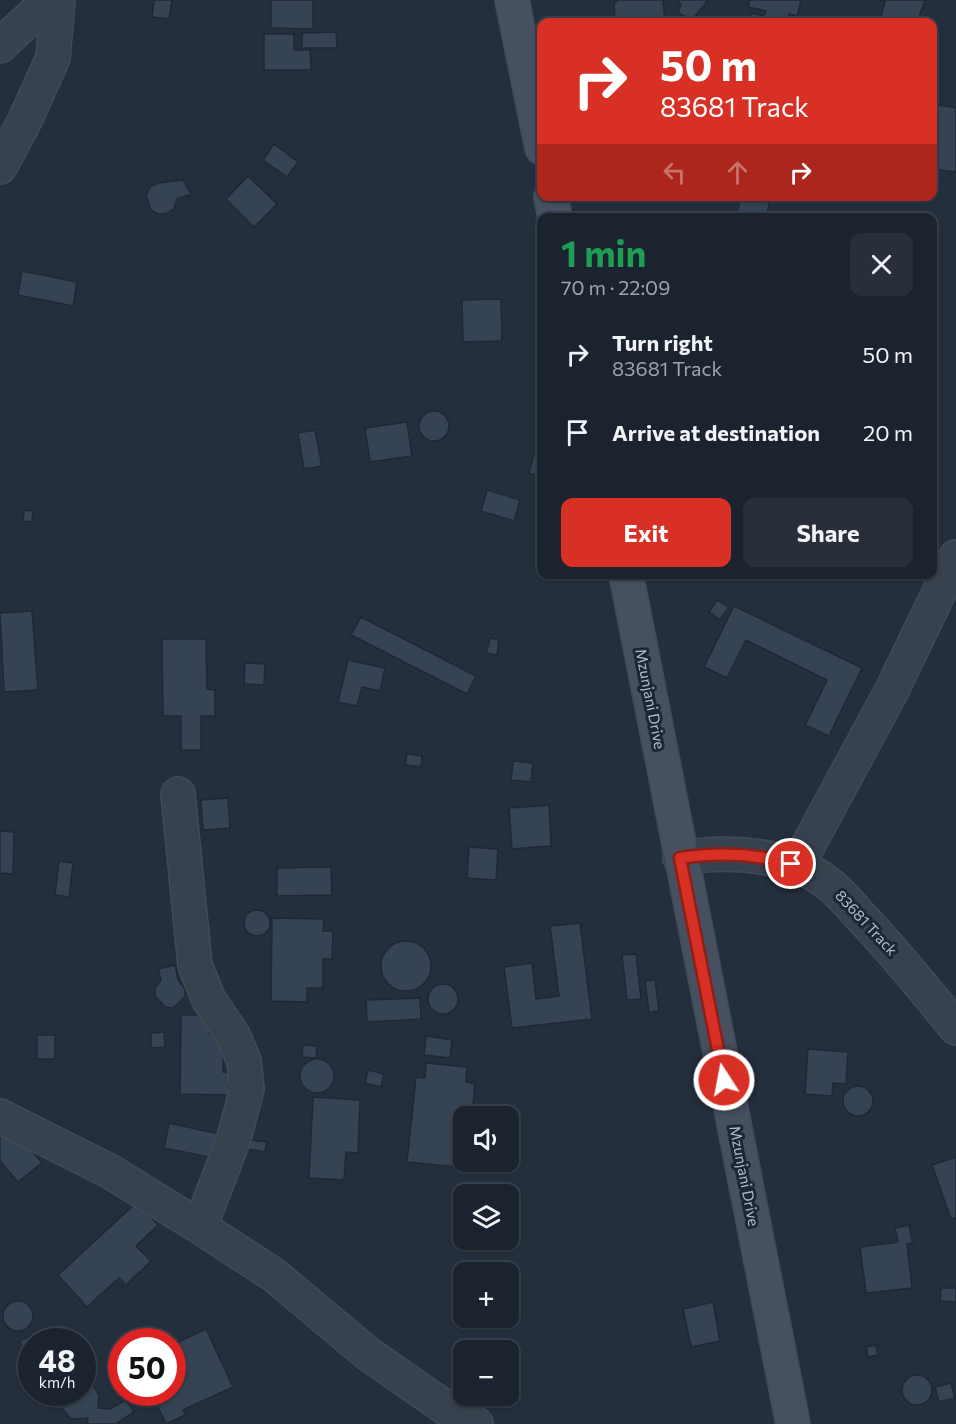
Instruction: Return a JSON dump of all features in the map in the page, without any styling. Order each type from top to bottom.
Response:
[{"type":"main road","points":[[512,0],[537,123]]},
{"type":"main road","name":"Mzunjani Drive","points":[[627,579],[680,858],[794,1424]]},
{"type":"street","points":[[0,46],[49,0]]},
{"type":"street","points":[[0,167],[26,120],[53,58],[58,0]]},
{"type":"street","points":[[797,867],[891,692],[956,557]]},
{"type":"street","points":[[178,794],[195,965],[209,1000],[233,1035],[244,1061],[247,1089],[234,1138],[200,1227]]},
{"type":"street","name":"83681 Track","points":[[680,858],[710,853],[770,858],[815,875],[835,889],[889,945],[956,1028]]},
{"type":"street","points":[[0,1116],[111,1172],[200,1227],[274,1275],[367,1353],[453,1413],[477,1424]]},
{"type":"building","points":[[154,0],[172,0],[169,19],[152,17]]},
{"type":"building","points":[[271,0],[313,0],[313,29],[271,28]]},
{"type":"building","points":[[619,0],[663,0],[665,18],[615,18],[614,3]]},
{"type":"building","points":[[678,0],[708,0],[694,18],[678,13],[681,5]]},
{"type":"building","points":[[750,0],[801,0],[797,16],[789,14],[788,18],[750,18],[752,13],[764,16],[766,11],[748,7]]},
{"type":"building","points":[[880,0],[925,0],[918,18],[880,18],[885,2]]},
{"type":"building","points":[[336,32],[337,48],[302,48],[302,33]]},
{"type":"building","points":[[264,34],[294,34],[294,50],[310,50],[311,70],[264,70]]},
{"type":"building","points":[[938,105],[956,108],[956,172],[937,170]]},
{"type":"building","points":[[274,144],[298,162],[287,177],[263,160]]},
{"type":"building","points":[[248,176],[277,204],[254,227],[226,199]]},
{"type":"building","points":[[183,180],[191,194],[177,199],[174,209],[166,214],[158,214],[151,210],[146,195],[150,187],[158,183]]},
{"type":"building","points":[[740,201],[767,201],[769,205],[767,213],[738,213]]},
{"type":"building","points":[[22,271],[77,282],[73,306],[18,295]]},
{"type":"building","points":[[501,299],[502,341],[463,342],[462,300]]},
{"type":"building","points":[[434,411],[440,412],[448,420],[448,432],[440,440],[434,441],[428,440],[420,432],[419,426],[420,420],[428,412]]},
{"type":"building","points":[[407,422],[412,456],[370,462],[365,428]]},
{"type":"building","points":[[315,430],[322,466],[304,469],[298,433]]},
{"type":"building","points":[[537,444],[537,475],[529,473]]},
{"type":"building","points":[[487,490],[520,500],[514,521],[481,511]]},
{"type":"building","points":[[24,510],[33,511],[32,522],[23,521]]},
{"type":"building","points":[[717,600],[729,607],[720,620],[709,612]]},
{"type":"building","points":[[734,606],[862,668],[829,736],[805,725],[827,680],[746,640],[727,678],[704,667]]},
{"type":"building","points":[[32,611],[38,690],[4,692],[0,613]]},
{"type":"building","points":[[361,617],[476,676],[467,694],[351,635]]},
{"type":"building","points":[[490,638],[499,640],[497,655],[486,653]]},
{"type":"building","points":[[162,639],[206,639],[207,689],[215,690],[215,716],[201,716],[201,750],[181,750],[181,716],[163,716]]},
{"type":"building","points":[[348,660],[385,668],[380,691],[362,687],[357,706],[338,702]]},
{"type":"building","points":[[245,663],[265,664],[264,685],[244,684]]},
{"type":"building","points":[[407,754],[422,756],[421,767],[405,765]]},
{"type":"building","points":[[513,761],[533,763],[531,782],[511,780]]},
{"type":"building","points":[[228,798],[230,828],[203,830],[201,800]]},
{"type":"building","points":[[549,805],[551,846],[512,849],[509,808]]},
{"type":"building","points":[[0,831],[14,832],[13,874],[0,873]]},
{"type":"building","points":[[469,847],[498,849],[496,880],[467,878]]},
{"type":"building","points":[[59,861],[73,863],[69,897],[55,895]]},
{"type":"building","points":[[331,867],[332,895],[277,896],[277,868]]},
{"type":"building","points":[[257,910],[266,914],[270,923],[266,932],[257,936],[248,932],[244,923],[248,914]]},
{"type":"building","points":[[272,918],[324,919],[323,931],[333,931],[332,959],[323,959],[323,988],[307,988],[307,1002],[271,1001]]},
{"type":"building","points":[[580,923],[592,1019],[512,1028],[504,967],[532,963],[536,999],[559,996],[550,926]]},
{"type":"building","points":[[401,941],[411,941],[424,948],[431,961],[431,971],[424,984],[411,991],[401,991],[392,987],[385,980],[381,971],[381,961],[385,952],[392,945]]},
{"type":"building","points":[[636,954],[641,999],[627,1000],[622,955]]},
{"type":"building","points":[[175,965],[178,980],[185,989],[185,997],[173,1008],[165,1007],[155,996],[155,988],[161,980],[158,969]]},
{"type":"building","points":[[655,980],[659,1011],[649,1012],[645,981]]},
{"type":"building","points":[[443,984],[454,988],[458,999],[454,1010],[443,1014],[432,1010],[428,999],[432,988]]},
{"type":"building","points":[[420,998],[421,1019],[367,1022],[366,1000]]},
{"type":"building","points":[[181,1015],[210,1015],[210,1034],[224,1034],[223,1072],[229,1072],[229,1095],[180,1094]]},
{"type":"building","points":[[164,1032],[165,1047],[151,1048],[151,1033]]},
{"type":"building","points":[[37,1035],[55,1035],[55,1059],[37,1059]]},
{"type":"building","points":[[426,1036],[452,1040],[450,1058],[424,1055]]},
{"type":"building","points":[[303,1045],[317,1046],[316,1058],[302,1057]]},
{"type":"building","points":[[808,1049],[848,1052],[846,1084],[833,1083],[832,1096],[805,1094]]},
{"type":"building","points":[[317,1059],[329,1064],[334,1076],[329,1088],[317,1093],[305,1088],[300,1076],[305,1064]]},
{"type":"building","points":[[426,1063],[467,1067],[466,1082],[475,1084],[473,1106],[453,1106],[453,1167],[407,1162],[416,1077],[425,1078]]},
{"type":"building","points":[[368,1070],[384,1074],[381,1087],[365,1083]]},
{"type":"building","points":[[858,1086],[869,1090],[873,1101],[869,1112],[858,1116],[847,1112],[843,1101],[847,1090]]},
{"type":"building","points":[[313,1097],[360,1100],[358,1153],[346,1152],[344,1180],[309,1178]]},
{"type":"building","points":[[8,1121],[42,1163],[18,1182],[0,1161],[0,1127]]},
{"type":"building","points":[[169,1123],[219,1134],[214,1158],[164,1148]]},
{"type":"building","points":[[249,1140],[267,1142],[265,1152],[248,1149]]},
{"type":"building","points":[[956,1157],[956,1218],[951,1219],[932,1165]]},
{"type":"building","points":[[137,1202],[158,1225],[136,1246],[151,1261],[126,1285],[119,1278],[87,1307],[58,1275]]},
{"type":"building","points":[[909,1225],[913,1243],[907,1244],[912,1288],[866,1293],[860,1247],[898,1242],[895,1228]]},
{"type":"building","points":[[941,1288],[956,1288],[956,1302],[940,1301]]},
{"type":"building","points":[[12,1302],[24,1302],[32,1310],[32,1322],[27,1328],[12,1330],[4,1322],[4,1310]]},
{"type":"building","points":[[713,1302],[720,1341],[691,1347],[683,1309]]},
{"type":"building","points":[[206,1329],[233,1387],[183,1410],[185,1415],[166,1424],[158,1406],[186,1406],[186,1338]]},
{"type":"building","points":[[876,1345],[878,1355],[868,1357],[866,1347]]},
{"type":"building","points":[[917,1375],[928,1379],[932,1390],[928,1401],[917,1405],[906,1401],[902,1390],[906,1379]]},
{"type":"building","points":[[951,1383],[955,1398],[939,1402],[935,1387]]},
{"type":"building","points":[[96,1390],[99,1395],[98,1408],[130,1406],[134,1412],[118,1422],[119,1424],[87,1424],[88,1418],[71,1419],[60,1406],[96,1406]]},
{"type":"route","points":[[724,1080],[680,858],[710,853],[738,854],[770,858],[791,864]]}]
